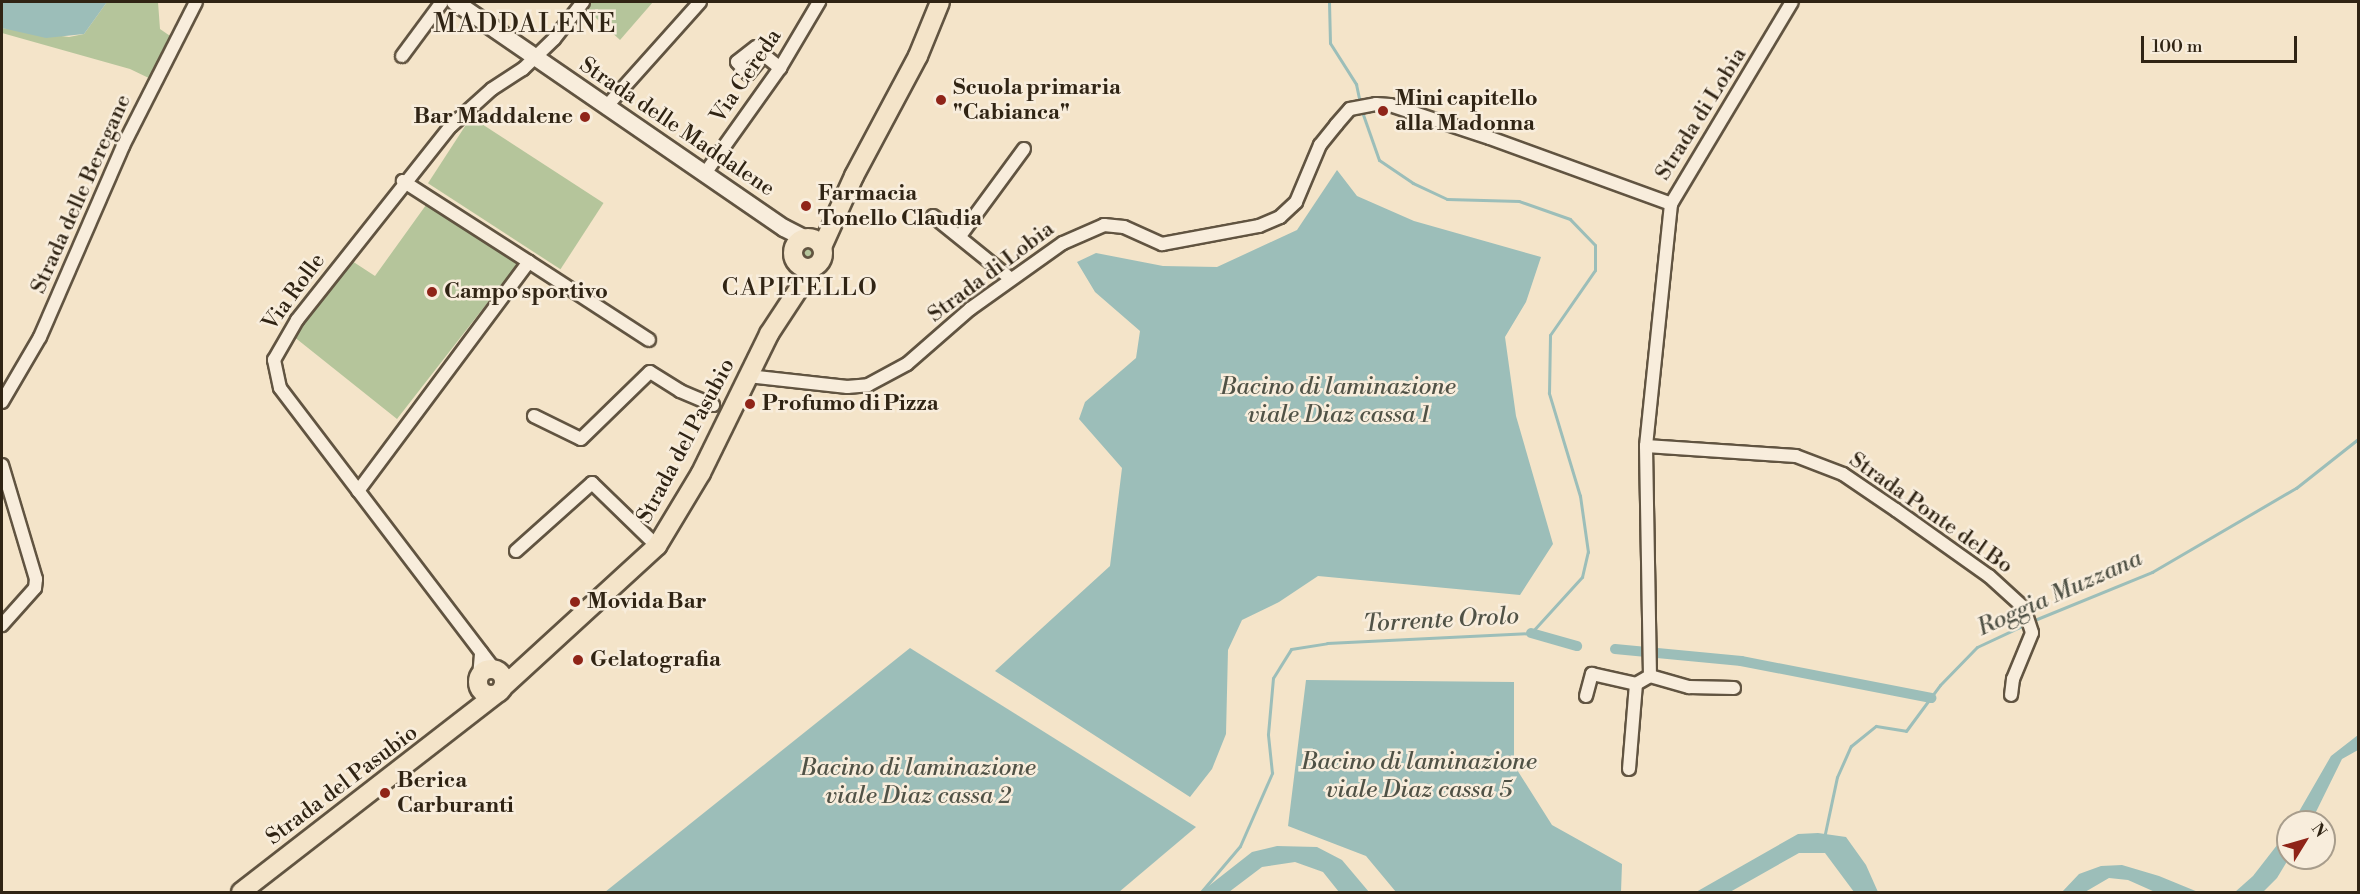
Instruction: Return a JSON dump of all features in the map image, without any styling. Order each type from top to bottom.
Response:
[{"type":"main road","points":[[769,334],[804,246],[854,176],[918,56],[940,2]]},
{"type":"main road","name":"Strada del Pasubio","points":[[240,892],[471,715],[491,680],[527,668],[657,546],[685,502],[721,410],[748,376],[769,334],[813,267],[802,267],[804,246]]},
{"type":"street","name":"Strada delle Beregane","points":[[2,402],[40,337],[123,146],[196,2]]},
{"type":"street","points":[[402,56],[442,2]]},
{"type":"street","name":"Strada delle Maddalene","points":[[456,2],[606,107],[706,172],[784,228],[804,246]]},
{"type":"street","points":[[533,56],[554,39],[583,2]]},
{"type":"street","points":[[606,107],[700,2]]},
{"type":"street","name":"Via Cereda","points":[[706,172],[780,68],[819,2]]},
{"type":"street","name":"Strada di Lobia","points":[[748,376],[847,387],[868,385],[907,364],[1011,279],[1079,233],[1104,225],[1124,227],[1162,244],[1230,233],[1280,217],[1296,202],[1320,145],[1350,109],[1363,107],[1401,109],[1671,204],[1792,2]]},
{"type":"street","points":[[764,54],[780,68]]},
{"type":"street","name":"Via Rolle","points":[[491,680],[481,652],[280,388],[274,360],[297,320],[403,181],[458,118],[492,89],[523,69],[533,56]]},
{"type":"street","points":[[960,236],[1024,149]]},
{"type":"street","points":[[403,181],[649,340]]},
{"type":"street","points":[[1650,676],[1646,446],[1671,204]]},
{"type":"street","points":[[933,216],[1011,279]]},
{"type":"street","points":[[358,491],[529,262]]},
{"type":"street","points":[[534,416],[581,439],[650,372],[680,392],[721,410]]},
{"type":"street","name":"Strada Ponte del Bo","points":[[1646,446],[1796,456],[1821,463],[1843,474],[1951,548],[2024,608],[2032,633],[2013,679],[2011,695]]},
{"type":"street","points":[[2,465],[36,579],[35,588],[2,625]]},
{"type":"street","points":[[516,551],[592,483],[657,546]]},
{"type":"street","points":[[1586,696],[1592,674],[1636,684],[1650,676],[1689,687],[1734,688]]},
{"type":"street","points":[[1629,768],[1636,684]]},
{"type":"green space","points":[[107,2],[158,2],[160,29],[176,40],[155,81],[130,69],[2,33],[2,28],[69,37],[84,34]]},
{"type":"green space","points":[[591,2],[653,2],[620,40],[585,8]]},
{"type":"green space","points":[[471,117],[604,203],[560,269],[428,183]]},
{"type":"green space","name":"Campo sportivo","points":[[435,203],[520,261],[397,419],[293,336],[352,261],[375,276],[426,205],[431,208]]},
{"type":"green space","points":[[808,244],[814,247],[817,253],[814,259],[808,262],[802,259],[799,253],[802,247]]},
{"type":"water","points":[[2,2],[107,2],[84,34],[46,38],[2,28]]},
{"type":"water","name":"Bacino di laminazione viale Diaz cassa 1","points":[[1337,170],[1357,196],[1414,221],[1541,257],[1526,302],[1505,337],[1516,416],[1553,544],[1520,595],[1318,576],[1279,602],[1242,620],[1228,650],[1226,734],[1212,769],[1190,797],[995,671],[1110,566],[1122,468],[1079,419],[1085,402],[1136,358],[1140,331],[1095,292],[1077,262],[1096,253],[1163,266],[1217,267],[1297,230]]},
{"type":"water","name":"Bacino di laminazione viale Diaz cassa 2","points":[[910,648],[1196,827],[1119,892],[605,892]]},
{"type":"water","name":"Bacino di laminazione viale Diaz cassa 5","points":[[1306,680],[1514,682],[1514,765],[1552,825],[1622,864],[1621,892],[1396,892],[1366,856],[1288,826]]},
{"type":"water","points":[[2358,735],[2358,750],[2342,759],[2317,810],[2300,810],[2331,756]]},
{"type":"water","points":[[1818,833],[1846,837],[1866,865],[1878,892],[1854,892],[1825,853],[1799,853],[1730,892],[1696,892],[1798,834]]},
{"type":"water","points":[[1277,846],[1317,847],[1342,860],[1369,892],[1339,892],[1323,872],[1295,862],[1262,867],[1229,892],[1201,892],[1252,852]]},
{"type":"water","points":[[2276,846],[2276,870],[2282,870],[2277,878],[2263,892],[2235,892],[2253,876]]},
{"type":"water","points":[[2122,865],[2159,876],[2198,892],[2155,892],[2128,880],[2109,878],[2085,892],[2062,892],[2079,874],[2101,866]]},
{"type":"waterway","name":"Torrente Orolo","points":[[1329,2],[1330,43],[1356,84],[1360,103]]},
{"type":"waterway","name":"Torrente Orolo","points":[[1201,892],[1240,846],[1272,773],[1268,734],[1273,678],[1291,649],[1327,643],[1531,633],[1582,577],[1588,552],[1580,496],[1549,393],[1550,335],[1595,270],[1595,245],[1570,219],[1519,201],[1447,199],[1413,183],[1379,160],[1361,109]]},
{"type":"waterway","name":"Roggia Muzzana","points":[[2032,621],[2152,572],[2296,488],[2358,439]]},
{"type":"waterway","name":"Roggia Muzzana","points":[[1824,838],[1837,777],[1851,746],[1876,726],[1906,731],[1940,685],[1977,647],[2026,624]]},
{"type":"waterway","points":[[1531,633],[1577,646]]},
{"type":"waterway","points":[[1615,649],[1741,661],[1931,698]]},
{"type":"place","name":"Scuola primaria \"Cabianca\"","points":[[941,100]]},
{"type":"place","name":"Mini capitello alla Madonna","points":[[1383,111]]},
{"type":"place","name":"Bar Maddalene","points":[[585,117]]},
{"type":"place","name":"Farmacia Tonello Claudia","points":[[806,206]]},
{"type":"place","name":"Campo sportivo","points":[[432,292]]},
{"type":"place","name":"Profumo di Pizza","points":[[750,404]]},
{"type":"place","name":"Movida Bar","points":[[575,602]]},
{"type":"place","name":"Gelatografia","points":[[578,660]]},
{"type":"place","name":"Berica Carburanti","points":[[385,793]]},
{"type":"district","name":"MADDALENE","points":[[525,25]]},
{"type":"district","name":"CAPITELLO","points":[[800,289]]}]
